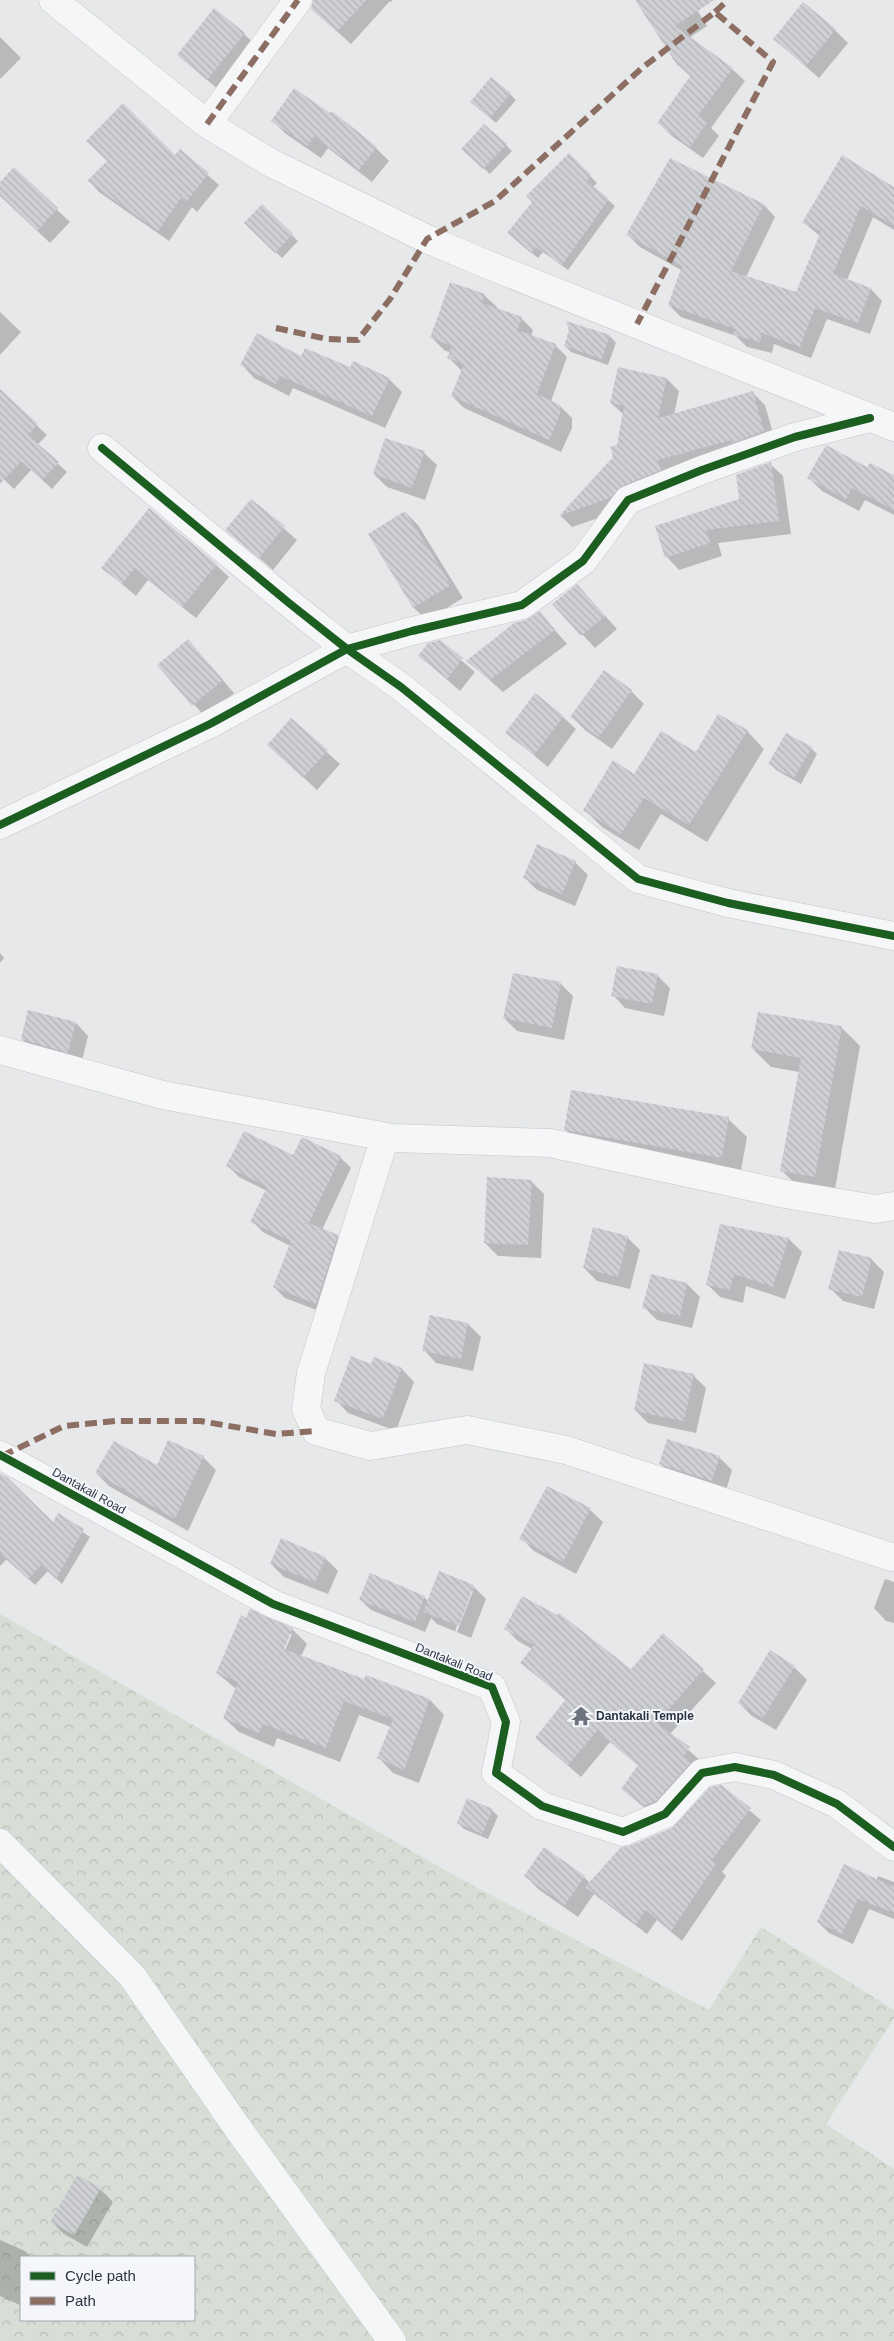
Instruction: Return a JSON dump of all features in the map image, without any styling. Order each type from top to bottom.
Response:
[{"type":"street","points":[[53,0],[208,124],[271,163],[427,239],[882,422]]},
{"type":"street","points":[[208,124],[298,0]]},
{"type":"street","points":[[0,825],[210,724],[347,649],[412,631],[522,605],[583,561],[628,500],[702,470],[794,437],[882,422]]},
{"type":"street","points":[[102,448],[347,649],[416,699],[638,879],[728,903],[894,936]]},
{"type":"street","points":[[0,1050],[164,1095],[385,1137],[550,1143],[785,1194],[875,1209],[894,1206]]},
{"type":"street","points":[[385,1137],[311,1373],[306,1409],[316,1431],[370,1446],[467,1430],[566,1450],[891,1557]]},
{"type":"street","name":"Dantakali Road","points":[[0,1455],[273,1604],[492,1688],[506,1722],[496,1773],[542,1806],[623,1832],[665,1814],[702,1773],[735,1767],[774,1775],[837,1804],[894,1847]]},
{"type":"street","points":[[0,1843],[132,1976],[238,2130],[392,2341]]},
{"type":"green space","points":[[0,1614],[455,1876],[709,2010],[761,1927],[894,2010],[894,2018],[826,2124],[894,2169],[894,2341],[0,2341]]},
{"type":"building","points":[[313,0],[366,0],[337,32],[311,9]]},
{"type":"building","points":[[635,0],[714,0],[675,26],[733,68],[698,116],[707,123],[690,147],[657,123],[691,75],[677,65]]},
{"type":"building","points":[[803,2],[836,29],[806,66],[773,39]]},
{"type":"building","points":[[214,8],[245,33],[207,80],[177,55]]},
{"type":"building","points":[[491,77],[511,93],[490,118],[470,102]]},
{"type":"building","points":[[294,88],[330,113],[332,111],[377,147],[359,170],[314,136],[308,146],[271,121]]},
{"type":"building","points":[[123,103],[175,155],[180,149],[209,173],[186,202],[181,198],[158,231],[87,181],[107,161],[86,141]]},
{"type":"building","points":[[484,124],[507,144],[483,169],[461,149]]},
{"type":"building","points":[[569,153],[591,175],[587,181],[609,199],[562,265],[536,247],[531,253],[507,233],[532,202],[526,196]]},
{"type":"building","points":[[842,155],[894,187],[894,226],[861,206],[833,274],[871,288],[858,323],[815,308],[800,347],[762,333],[760,342],[733,335],[735,329],[668,305],[682,266],[626,235],[670,158],[764,204],[731,271],[796,292],[821,231],[802,223]]},
{"type":"building","points":[[14,167],[58,208],[37,231],[0,196],[0,182]]},
{"type":"building","points":[[262,204],[293,234],[275,253],[244,223]]},
{"type":"building","points":[[450,282],[485,294],[482,303],[522,317],[517,330],[556,344],[537,394],[560,405],[560,415],[549,440],[451,396],[464,364],[447,358],[452,346],[430,338]]},
{"type":"building","points":[[566,321],[610,335],[602,359],[564,346],[569,330]]},
{"type":"building","points":[[257,333],[301,356],[305,348],[350,367],[353,361],[390,378],[372,416],[280,376],[276,384],[240,365]]},
{"type":"building","points":[[618,367],[667,378],[658,418],[753,391],[764,431],[732,443],[731,440],[658,460],[661,470],[622,486],[610,498],[559,516],[613,457],[610,447],[617,445],[624,406],[610,403]]},
{"type":"building","points":[[0,389],[38,424],[28,435],[59,462],[42,480],[21,461],[0,484]]},
{"type":"building","points":[[385,438],[425,451],[412,488],[373,474]]},
{"type":"building","points":[[826,445],[867,467],[870,463],[894,475],[894,510],[852,488],[846,499],[807,478]]},
{"type":"building","points":[[771,462],[779,521],[706,530],[710,543],[665,558],[655,526],[739,499],[736,475]]},
{"type":"building","points":[[251,499],[285,526],[259,558],[225,530]]},
{"type":"building","points":[[149,508],[217,564],[182,607],[135,568],[122,584],[101,568]]},
{"type":"building","points":[[405,511],[451,585],[413,608],[368,534]]},
{"type":"building","points":[[577,584],[605,616],[581,636],[552,604]]},
{"type":"building","points":[[540,611],[555,630],[490,680],[466,661],[514,623],[526,620]]},
{"type":"building","points":[[188,639],[223,680],[192,706],[157,665]]},
{"type":"building","points":[[440,640],[463,658],[447,679],[418,656],[428,643]]},
{"type":"building","points":[[604,670],[632,690],[599,737],[570,717]]},
{"type":"building","points":[[535,693],[564,716],[534,755],[505,733]]},
{"type":"building","points":[[718,714],[748,730],[689,825],[644,798],[621,834],[583,810],[613,760],[634,774],[661,731],[696,752]]},
{"type":"building","points":[[291,718],[328,750],[303,778],[267,745]]},
{"type":"building","points":[[786,733],[812,747],[794,778],[768,764]]},
{"type":"building","points":[[537,844],[576,861],[562,894],[523,878]]},
{"type":"building","points":[[617,966],[658,974],[652,1004],[611,996]]},
{"type":"building","points":[[513,973],[561,982],[552,1028],[503,1018]]},
{"type":"building","points":[[28,1010],[76,1022],[68,1053],[21,1039]]},
{"type":"building","points":[[758,1012],[842,1026],[815,1177],[780,1171],[801,1058],[751,1049]]},
{"type":"building","points":[[571,1090],[729,1117],[722,1158],[564,1130]]},
{"type":"building","points":[[244,1131],[293,1155],[302,1137],[341,1156],[309,1223],[338,1235],[316,1304],[273,1287],[291,1241],[250,1222],[267,1187],[226,1166]]},
{"type":"building","points":[[487,1177],[532,1180],[528,1245],[484,1243]]},
{"type":"building","points":[[720,1224],[789,1238],[773,1287],[734,1274],[730,1290],[706,1285]]},
{"type":"building","points":[[593,1227],[628,1236],[618,1277],[583,1268]]},
{"type":"building","points":[[839,1250],[872,1258],[862,1297],[828,1289]]},
{"type":"building","points":[[651,1274],[687,1283],[680,1316],[642,1308]]},
{"type":"building","points":[[430,1315],[468,1323],[461,1359],[422,1351]]},
{"type":"building","points":[[351,1356],[371,1364],[374,1357],[402,1368],[383,1419],[334,1401]]},
{"type":"building","points":[[644,1363],[694,1374],[684,1421],[634,1411]]},
{"type":"building","points":[[667,1439],[720,1456],[712,1481],[659,1464]]},
{"type":"building","points":[[168,1440],[204,1456],[175,1519],[95,1473],[114,1441],[157,1465]]},
{"type":"building","points":[[0,1473],[7,1477],[53,1522],[58,1513],[84,1529],[56,1579],[41,1565],[28,1579],[0,1554]]},
{"type":"building","points":[[547,1486],[591,1508],[563,1562],[519,1539]]},
{"type":"building","points":[[281,1538],[326,1557],[315,1582],[270,1564]]},
{"type":"building","points":[[439,1571],[474,1585],[459,1626],[423,1612]]},
{"type":"building","points":[[370,1573],[425,1596],[415,1622],[359,1600]]},
{"type":"building","points":[[522,1596],[557,1615],[559,1613],[631,1669],[663,1633],[704,1669],[657,1723],[690,1747],[683,1757],[691,1762],[656,1801],[643,1806],[621,1789],[638,1765],[597,1731],[568,1765],[535,1738],[566,1699],[520,1663],[534,1645],[504,1629]]},
{"type":"building","points":[[250,1609],[293,1628],[284,1649],[364,1679],[366,1675],[430,1699],[404,1770],[377,1758],[393,1719],[344,1701],[326,1748],[263,1724],[259,1733],[223,1718],[238,1682],[216,1673],[241,1615],[246,1618]]},
{"type":"building","points":[[770,1650],[795,1666],[763,1718],[738,1703]]},
{"type":"building","points":[[721,1785],[751,1808],[711,1861],[716,1864],[671,1931],[646,1910],[636,1924],[585,1887],[621,1847],[629,1846],[672,1828],[710,1787]]},
{"type":"building","points":[[467,1798],[493,1809],[482,1834],[457,1823]]},
{"type":"building","points":[[544,1847],[585,1876],[565,1905],[524,1876]]},
{"type":"building","points":[[844,1864],[894,1887],[894,1913],[858,1899],[842,1934],[817,1922]]},
{"type":"building","points":[[77,2175],[101,2188],[74,2235],[50,2222]]},
{"type":"marked path","points":[[207,124],[298,0]]},
{"type":"marked path","points":[[715,12],[728,0]]},
{"type":"marked path","points":[[276,328],[327,339],[358,340],[390,299],[427,239],[495,201],[642,68],[715,12],[773,62],[637,324]]},
{"type":"marked path","points":[[2,1456],[64,1426],[116,1421],[200,1421],[276,1434],[316,1431]]},
{"type":"cycle path","points":[[0,825],[210,724],[347,649],[412,631],[522,605],[583,561],[628,500],[702,470],[795,437],[870,418]]},
{"type":"cycle path","points":[[102,448],[289,603],[347,649],[401,687],[638,879],[728,903],[894,936]]},
{"type":"cycle path","points":[[0,1455],[273,1604],[492,1687],[506,1722],[496,1773],[542,1806],[623,1832],[665,1814],[702,1773],[735,1767],[774,1775],[837,1804],[894,1847]]},
{"type":"place","name":"Dantakali Temple","points":[[581,1716]]}]
